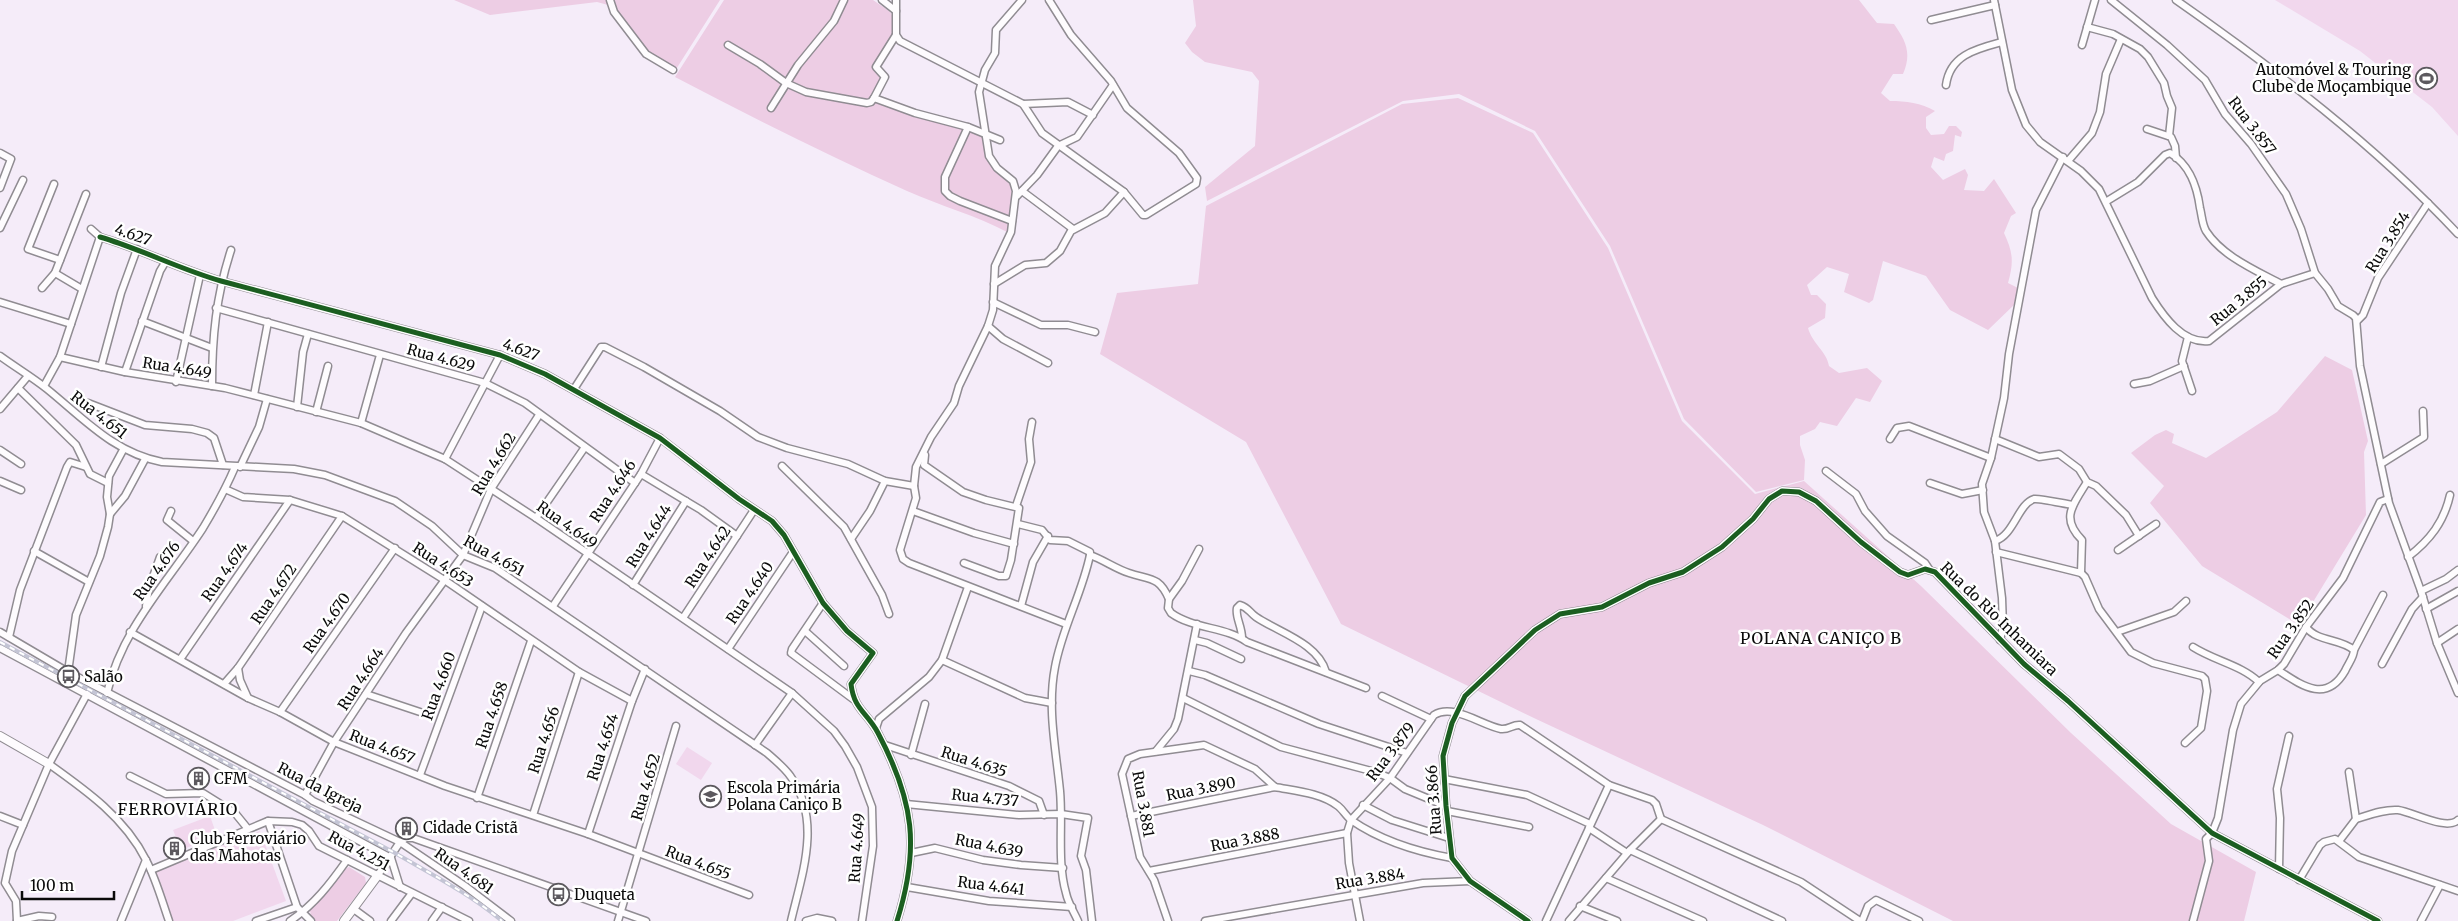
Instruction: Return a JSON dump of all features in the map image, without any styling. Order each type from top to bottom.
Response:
[{"type":"street","points":[[610,0],[614,12],[646,54],[673,70]]},
{"type":"street","points":[[771,108],[798,65],[834,20],[844,0]]},
{"type":"street","points":[[882,0],[896,11]]},
{"type":"street","points":[[896,0],[896,34],[900,41],[1023,104],[1068,102],[1093,115]]},
{"type":"street","points":[[1022,0],[996,30],[995,53],[981,82],[979,96],[989,156],[997,168],[1012,181],[1020,194],[1073,229]]},
{"type":"street","points":[[1023,104],[1038,130],[1124,192],[1143,215],[1146,215],[1196,184],[1197,178],[1179,153],[1129,111],[1113,85],[1071,35],[1049,0]]},
{"type":"street","points":[[2082,45],[2095,0]]},
{"type":"street","name":"Rua 3.857","points":[[2111,0],[2167,45],[2205,80],[2225,114],[2251,144],[2286,194],[2301,229],[2315,273]]},
{"type":"street","points":[[2176,0],[2294,85],[2369,146],[2458,234]]},
{"type":"street","points":[[1931,20],[1995,2],[2014,98],[2026,125],[2040,142],[2066,159],[2099,188],[2160,311],[2188,337],[2182,355],[2192,391]]},
{"type":"street","points":[[2088,27],[2104,31],[2121,39],[2145,54],[2164,83],[2173,112],[2169,136],[2175,146],[2176,158]]},
{"type":"street","points":[[728,45],[760,64],[786,83],[806,92],[867,104],[874,98],[885,77],[876,67],[896,34]]},
{"type":"street","points":[[2000,640],[2003,627],[2003,606],[1996,552],[1985,518],[1982,490],[2004,398],[2009,354],[2036,210],[2066,159],[2094,127],[2100,112],[2106,74],[2121,39]]},
{"type":"street","points":[[1946,85],[1949,70],[1954,63],[1972,52],[2002,42]]},
{"type":"street","points":[[1066,624],[909,563],[902,558],[900,550],[916,498],[914,486],[916,467],[931,437],[954,403],[959,386],[988,326],[993,302],[995,266],[1008,239],[1020,194],[1058,146],[1077,137],[1113,85]]},
{"type":"street","points":[[874,98],[915,113],[968,127],[1000,140]]},
{"type":"street","points":[[968,127],[945,177],[945,190],[950,196],[960,201],[1012,221]]},
{"type":"street","points":[[2147,129],[2169,136]]},
{"type":"street","points":[[0,152],[12,159],[0,188]]},
{"type":"street","points":[[2107,202],[2138,182],[2170,153],[2191,174],[2203,224],[2209,234],[2229,254],[2281,284]]},
{"type":"street","points":[[0,228],[23,180]]},
{"type":"street","points":[[54,184],[28,249],[60,260]]},
{"type":"street","points":[[994,284],[1025,265],[1046,263],[1060,251],[1066,236],[1073,229],[1108,211],[1124,192]]},
{"type":"street","points":[[42,288],[55,273],[86,194]]},
{"type":"street","name":"Rua 3.854","points":[[2357,322],[2363,315],[2378,278],[2428,203]]},
{"type":"street","points":[[44,386],[60,358],[100,237],[91,229]]},
{"type":"street","name":"4.627","points":[[100,237],[136,249],[200,275],[500,355],[545,374],[574,389],[660,438],[777,526],[823,603],[847,631],[873,653],[851,684],[853,699]]},
{"type":"street","points":[[101,367],[123,286],[136,249]]},
{"type":"street","points":[[212,386],[212,348],[216,308],[221,281],[231,250]]},
{"type":"street","points":[[125,372],[142,321],[166,261]]},
{"type":"street","points":[[55,273],[82,288]]},
{"type":"street","points":[[2315,273],[2324,283],[2338,306],[2353,315],[2357,322],[2360,366],[2388,499],[2422,594],[2436,644],[2458,693]]},
{"type":"street","name":"Rua 3.855","points":[[2188,337],[2203,341],[2209,340],[2281,284],[2315,273]]},
{"type":"street","points":[[176,382],[200,275]]},
{"type":"street","points":[[0,302],[71,324]]},
{"type":"street","points":[[993,302],[1041,325],[1068,325],[1095,332]]},
{"type":"street","name":"Rua 4.629","points":[[216,308],[485,383],[510,394],[635,483]]},
{"type":"street","points":[[142,321],[212,348]]},
{"type":"street","points":[[254,395],[268,322]]},
{"type":"street","points":[[988,326],[1003,339],[1048,363]]},
{"type":"street","points":[[297,408],[303,352],[308,334]]},
{"type":"street","points":[[574,389],[601,348],[605,348],[644,367],[704,402],[758,438],[787,448],[848,464],[884,481],[914,486]]},
{"type":"street","points":[[361,423],[380,354]]},
{"type":"street","points":[[445,459],[500,355]]},
{"type":"street","name":"Rua 4.651","points":[[0,356],[44,386],[78,416],[123,450],[145,459],[238,467],[294,469],[325,475],[394,501],[432,526],[462,556],[495,568],[767,753],[791,776],[805,805],[808,823],[807,852],[791,921]]},
{"type":"street","name":"Rua 4.649","points":[[60,358],[176,382],[212,386],[254,395],[297,408],[361,423],[445,459],[536,518],[586,554],[792,693],[834,731],[846,746],[857,767],[872,807],[873,846],[862,921]]},
{"type":"street","points":[[316,412],[328,366]]},
{"type":"street","points":[[2134,384],[2150,381],[2184,366]]},
{"type":"street","points":[[0,408],[3,400],[18,388],[28,376]]},
{"type":"street","points":[[18,388],[76,445],[86,467],[94,478],[108,484]]},
{"type":"street","name":"Rua 4.676","points":[[107,692],[115,665],[130,632],[193,541],[238,467],[259,427],[267,399]]},
{"type":"street","points":[[88,403],[145,425],[192,429],[207,433],[214,438],[223,465]]},
{"type":"street","points":[[2381,464],[2424,437],[2423,411]]},
{"type":"street","name":"Rua 4.662","points":[[446,581],[462,556],[491,490],[540,415]]},
{"type":"street","points":[[1016,506],[1031,462],[1029,438],[1032,422]]},
{"type":"street","points":[[1890,439],[1897,428],[1909,426],[1991,458]]},
{"type":"street","points":[[931,437],[924,465],[963,492],[986,500],[1016,506],[1020,510],[1006,576],[998,576],[964,563]]},
{"type":"street","name":"Rua 4.646","points":[[553,606],[641,474],[660,438]]},
{"type":"street","points":[[1995,439],[2038,457],[2059,454],[2079,469],[2087,482],[2096,486],[2126,515],[2139,536]]},
{"type":"street","points":[[536,518],[585,447]]},
{"type":"street","points":[[0,450],[21,464]]},
{"type":"street","points":[[68,672],[76,616],[100,556],[110,514],[108,484],[114,463],[123,450]]},
{"type":"street","points":[[110,514],[125,496],[145,459]]},
{"type":"street","points":[[9,637],[20,590],[69,463],[86,467]]},
{"type":"street","points":[[782,466],[844,527],[882,595],[889,614]]},
{"type":"street","points":[[1826,471],[1856,494],[1865,511],[1887,536],[1925,563],[1929,569]]},
{"type":"street","points":[[641,474],[686,501],[737,536]]},
{"type":"street","points":[[0,481],[21,490]]},
{"type":"street","points":[[851,539],[884,481]]},
{"type":"street","points":[[2081,573],[2082,540],[2076,536],[2069,522],[2073,505],[2087,482]]},
{"type":"street","points":[[1930,483],[1962,494],[1982,490]]},
{"type":"street","name":"Rua 4.653","points":[[225,489],[243,497],[290,500],[342,516],[446,581],[531,641],[579,672],[632,701]]},
{"type":"street","name":"Rua do Rio Inhamiara","points":[[1456,713],[1465,696],[1546,622],[1569,611],[1602,607],[1649,583],[1683,572],[1722,547],[1753,519],[1768,499],[1782,491],[1799,492],[1816,501],[1861,542],[1900,572],[1908,575],[1920,570],[1929,569],[1942,578],[2000,640],[2212,832],[2378,921]]},
{"type":"street","points":[[2408,557],[2424,545],[2439,525],[2447,509],[2450,495]]},
{"type":"street","name":"Rua 3.852","points":[[2193,921],[2208,861],[2206,839],[2212,832],[2218,818],[2237,716],[2242,704],[2259,682],[2278,670],[2306,627],[2343,578],[2380,502],[2388,499]]},
{"type":"street","name":"Rua 4.674","points":[[181,658],[290,500]]},
{"type":"street","points":[[1994,541],[2004,536],[2026,504],[2033,500],[2073,505]]},
{"type":"street","name":"Rua 4.644","points":[[633,585],[686,501]]},
{"type":"street","name":"Rua 4.642","points":[[683,618],[754,510]]},
{"type":"street","points":[[171,511],[168,520],[193,541]]},
{"type":"street","points":[[913,511],[974,533],[1014,544]]},
{"type":"street","name":"Rua 4.672","points":[[224,684],[238,668],[342,516]]},
{"type":"street","points":[[1018,524],[1042,530],[1050,540],[1062,539],[1090,552],[1086,577],[1066,624],[1054,667],[1052,703],[1053,741],[1062,814],[1065,891],[1078,921]]},
{"type":"street","points":[[2118,550],[2156,524]]},
{"type":"street","points":[[1021,606],[1033,562],[1048,536]]},
{"type":"street","name":"Rua 4.670","points":[[280,712],[394,548]]},
{"type":"street","points":[[1169,599],[1182,581],[1199,550]]},
{"type":"street","points":[[34,552],[89,582]]},
{"type":"street","name":"Rua 4.640","points":[[728,649],[793,552]]},
{"type":"street","points":[[1996,552],[2081,573],[2085,577],[2099,609],[2126,645],[2138,656],[2153,663],[2202,676],[2206,679],[2207,691],[2202,726],[2185,743]]},
{"type":"street","points":[[1090,556],[1108,562],[1127,573],[1156,580],[1165,589],[1169,599],[1168,608],[1171,613],[1197,624],[1242,638],[1247,642],[1366,688]]},
{"type":"street","points":[[146,607],[149,588],[160,558]]},
{"type":"street","points":[[2382,664],[2412,608],[2422,594],[2458,570]]},
{"type":"street","name":"Rua 4.664","points":[[305,795],[334,742],[406,633],[446,581]]},
{"type":"street","points":[[876,728],[879,719],[929,677],[942,660],[968,587]]},
{"type":"street","points":[[2426,609],[2458,591]]},
{"type":"street","points":[[2278,670],[2305,688],[2329,687],[2335,684],[2342,675],[2383,595]]},
{"type":"street","points":[[2118,632],[2174,612],[2186,601]]},
{"type":"street","points":[[823,603],[791,653],[853,699],[876,728],[899,780],[912,830],[907,887],[897,921]]},
{"type":"street","points":[[1242,638],[1242,626],[1236,613],[1240,605],[1248,608],[1256,617],[1272,624],[1313,651],[1321,658],[1326,672]]},
{"type":"street","name":"Rua 4.660","points":[[420,775],[482,606]]},
{"type":"street","points":[[1156,751],[1174,729],[1189,671],[1197,624]]},
{"type":"street","points":[[2306,627],[2315,634],[2342,642],[2354,650]]},
{"type":"street","points":[[2436,644],[2458,629]]},
{"type":"street","points":[[805,631],[844,666]]},
{"type":"street","name":"Rua da Igreja","points":[[0,632],[68,672],[305,795],[313,801],[402,841],[413,838],[646,921]]},
{"type":"street","name":"Rua 4.657","points":[[130,632],[181,658],[248,698],[280,712],[334,742],[477,798],[588,834],[639,854]]},
{"type":"street","points":[[1195,640],[1207,643],[1241,659]]},
{"type":"street","name":"Rua 4.658","points":[[477,798],[531,641]]},
{"type":"street","points":[[2193,647],[2223,664],[2244,670],[2259,682]]},
{"type":"street","points":[[0,648],[391,858],[400,887]]},
{"type":"street","points":[[942,660],[1025,698],[1052,703]]},
{"type":"street","points":[[238,668],[240,680],[248,698]]},
{"type":"street","name":"Rua 4.654","points":[[588,834],[632,701],[645,669]]},
{"type":"street","points":[[1189,671],[1205,675],[1319,724],[1407,753]]},
{"type":"street","name":"Rua 4.656","points":[[533,815],[579,672]]},
{"type":"street","points":[[755,746],[792,693]]},
{"type":"street","points":[[52,917],[39,916],[17,921],[16,901],[6,887],[5,879],[12,851],[49,764],[88,694]]},
{"type":"street","points":[[366,694],[420,712]]},
{"type":"street","points":[[1382,696],[1431,719]]},
{"type":"street","points":[[1183,698],[1281,747],[1366,769],[1390,778],[1405,789],[1446,809],[1530,828]]},
{"type":"street","points":[[911,754],[925,704]]},
{"type":"street","name":"Rua 3.879","points":[[1360,921],[1349,863],[1347,833],[1351,820],[1390,778],[1431,719],[1440,711],[1456,713]]},
{"type":"street","points":[[1456,713],[1502,729],[1520,725],[1608,784],[1652,800],[1656,804],[1661,819],[1801,882],[1861,921],[1868,906],[1874,900],[1902,918],[1919,921]]},
{"type":"street","name":"Rua 3.866","points":[[1452,858],[1446,809],[1444,751],[1456,713]]},
{"type":"street","name":"Rua 4.652","points":[[618,921],[676,726]]},
{"type":"street","points":[[0,736],[49,764],[82,788],[118,819],[136,842],[146,860],[169,921]]},
{"type":"street","points":[[2279,869],[2280,818],[2277,789],[2289,736]]},
{"type":"street","name":"Rua 3.881","points":[[1168,921],[1149,872],[1140,857],[1122,774],[1123,766],[1128,759],[1133,756],[1196,744],[1211,747],[1255,769],[1275,788]]},
{"type":"street","name":"Rua 4.635","points":[[885,745],[1009,786],[1039,801],[1044,815]]},
{"type":"street","points":[[2349,772],[2356,819]]},
{"type":"street","points":[[130,776],[166,794],[204,794],[235,813],[248,829]]},
{"type":"street","points":[[1444,779],[1527,794],[1589,826],[1629,851],[1782,921]]},
{"type":"street","points":[[1546,921],[1608,784]]},
{"type":"street","points":[[1275,788],[1296,791],[1328,800],[1351,820],[1407,848],[1452,858],[1470,881],[1528,921]]},
{"type":"street","name":"Rua 3.890","points":[[1131,816],[1275,788]]},
{"type":"street","name":"Rua 4.737","points":[[906,804],[1001,814],[1062,814],[1089,818],[1081,856],[1087,875],[1093,920]]},
{"type":"street","points":[[1363,805],[1392,820],[1449,838]]},
{"type":"street","points":[[2340,840],[2356,819],[2394,810],[2448,824],[2458,820]]},
{"type":"street","points":[[0,816],[23,825]]},
{"type":"street","points":[[1569,921],[1629,851],[1661,819]]},
{"type":"street","points":[[151,870],[268,821],[297,907],[311,921]]},
{"type":"street","name":"Rua 4.251","points":[[268,821],[292,822],[302,825],[309,831],[319,846],[469,921]]},
{"type":"street","name":"Rua 3.888","points":[[1149,872],[1347,833]]},
{"type":"street","points":[[2299,880],[2320,845],[2331,839],[2340,840],[2359,858],[2458,891]]},
{"type":"street","points":[[344,921],[355,910],[402,841]]},
{"type":"street","name":"Rua 4.681","points":[[402,841],[511,921]]},
{"type":"street","name":"Rua 4.639","points":[[911,853],[935,848],[983,860],[1063,868]]},
{"type":"street","name":"Rua 4.655","points":[[639,854],[749,895]]},
{"type":"street","points":[[121,921],[146,860]]},
{"type":"street","points":[[290,921],[302,913],[330,885],[347,860]]},
{"type":"street","points":[[1606,878],[1703,921]]},
{"type":"street","name":"Rua 3.884","points":[[1205,921],[1356,893],[1423,883],[1470,881]]},
{"type":"street","points":[[2421,921],[2440,885]]},
{"type":"street","name":"Rua 4.641","points":[[907,887],[989,901],[1072,907]]},
{"type":"street","points":[[391,921],[412,894]]},
{"type":"street","points":[[1580,906],[1617,921]]},
{"type":"street","points":[[256,921],[297,907]]},
{"type":"street","points":[[432,921],[442,907]]},
{"type":"street","points":[[355,910],[370,921]]},
{"type":"street","points":[[806,921],[817,918],[832,921]]},
{"type":"shaded area","points":[[454,0],[720,0],[673,74],[657,63],[608,5],[597,2],[490,15]]},
{"type":"shaded area","points":[[724,0],[873,0],[888,11],[894,21],[893,35],[875,66],[883,77],[873,99],[983,134],[986,149],[1015,186],[1009,233],[877,177],[790,136],[675,77]]},
{"type":"shaded area","points":[[1193,0],[1859,0],[1877,23],[1894,24],[1902,36],[1906,48],[1907,60],[1903,74],[1893,74],[1881,93],[1890,101],[1913,103],[1935,111],[1926,117],[1926,128],[1931,135],[1944,134],[1949,126],[1956,126],[1962,132],[1961,137],[1955,135],[1953,151],[1946,154],[1944,161],[1934,157],[1931,167],[1943,180],[1965,169],[1968,175],[1964,190],[1984,191],[1994,179],[2016,213],[2011,216],[2004,233],[2012,257],[2008,283],[2018,288],[2016,303],[1988,330],[1950,310],[1926,276],[1883,261],[1873,300],[1869,303],[1844,292],[1849,274],[1827,267],[1807,285],[1811,295],[1817,295],[1826,304],[1825,318],[1808,328],[1810,333],[1828,361],[1829,366],[1839,373],[1867,368],[1882,381],[1870,402],[1856,398],[1837,426],[1820,422],[1815,429],[1800,436],[1800,445],[1805,460],[1804,480],[1756,492],[1684,419],[1610,246],[1535,131],[1459,94],[1403,101],[1207,201],[1205,187],[1255,146],[1259,81],[1252,72],[1205,62],[1192,52],[1185,43],[1196,26]]},
{"type":"shaded area","name":"Automóvel & Touring Clube de Moçambique","points":[[2275,0],[2458,0],[2458,136],[2432,107],[2360,51]]},
{"type":"shaded area","points":[[1458,98],[1533,133],[1608,248],[1682,421],[1755,494],[1804,481],[1921,586],[2071,733],[2171,824],[2256,872],[2244,921],[1953,921],[1763,825],[1536,719],[1341,624],[1246,442],[1100,354],[1117,293],[1198,284],[1206,206],[1402,104]]},
{"type":"shaded area","points":[[2325,356],[2352,370],[2368,441],[2364,452],[2366,515],[2299,625],[2202,566],[2150,503],[2164,486],[2131,453],[2155,435],[2166,430],[2174,434],[2172,443],[2206,458],[2277,412]]},
{"type":"shaded area","points":[[687,747],[712,763],[701,780],[676,764]]},
{"type":"shaded area","points":[[210,816],[217,836],[181,850],[173,830]]},
{"type":"shaded area","points":[[260,831],[286,901],[233,921],[173,921],[154,871]]},
{"type":"shaded area","points":[[349,867],[365,877],[366,883],[337,921],[314,921],[309,915],[311,913],[309,911],[335,879]]},
{"type":"railway","points":[[0,642],[395,853],[464,893],[502,921]]},
{"type":"cycle path","points":[[100,237],[221,281],[500,355],[545,374],[660,438],[739,499],[772,521],[784,535],[823,603],[847,631],[873,653],[851,684],[855,700],[874,726],[890,758],[906,803],[911,847],[909,870],[897,921]]},
{"type":"cycle path","points":[[1528,921],[1470,881],[1452,858],[1443,756],[1452,723],[1465,696],[1535,630],[1560,614],[1602,607],[1649,583],[1683,572],[1722,547],[1753,519],[1769,499],[1782,491],[1799,492],[1816,501],[1861,542],[1900,572],[1908,575],[1925,569],[1935,572],[2024,664],[2068,701],[2212,833],[2378,921]]},
{"type":"place","name":"Automóvel & Touring Clube de Moçambique","points":[[2427,79]]},
{"type":"place","name":"Salão","points":[[68,677]]},
{"type":"place","name":"CFM","points":[[198,779]]},
{"type":"place","name":"Escola Primária Polana Caniço B","points":[[711,797]]},
{"type":"place","name":"Cidade Cristã","points":[[407,828]]},
{"type":"place","name":"Club Ferroviário das Mahotas","points":[[174,848]]},
{"type":"place","name":"Duqueta","points":[[558,895]]},
{"type":"district","name":"POLANA CANIÇO B","points":[[1821,638]]},
{"type":"district","name":"FERROVIÁRIO","points":[[178,809]]}]
